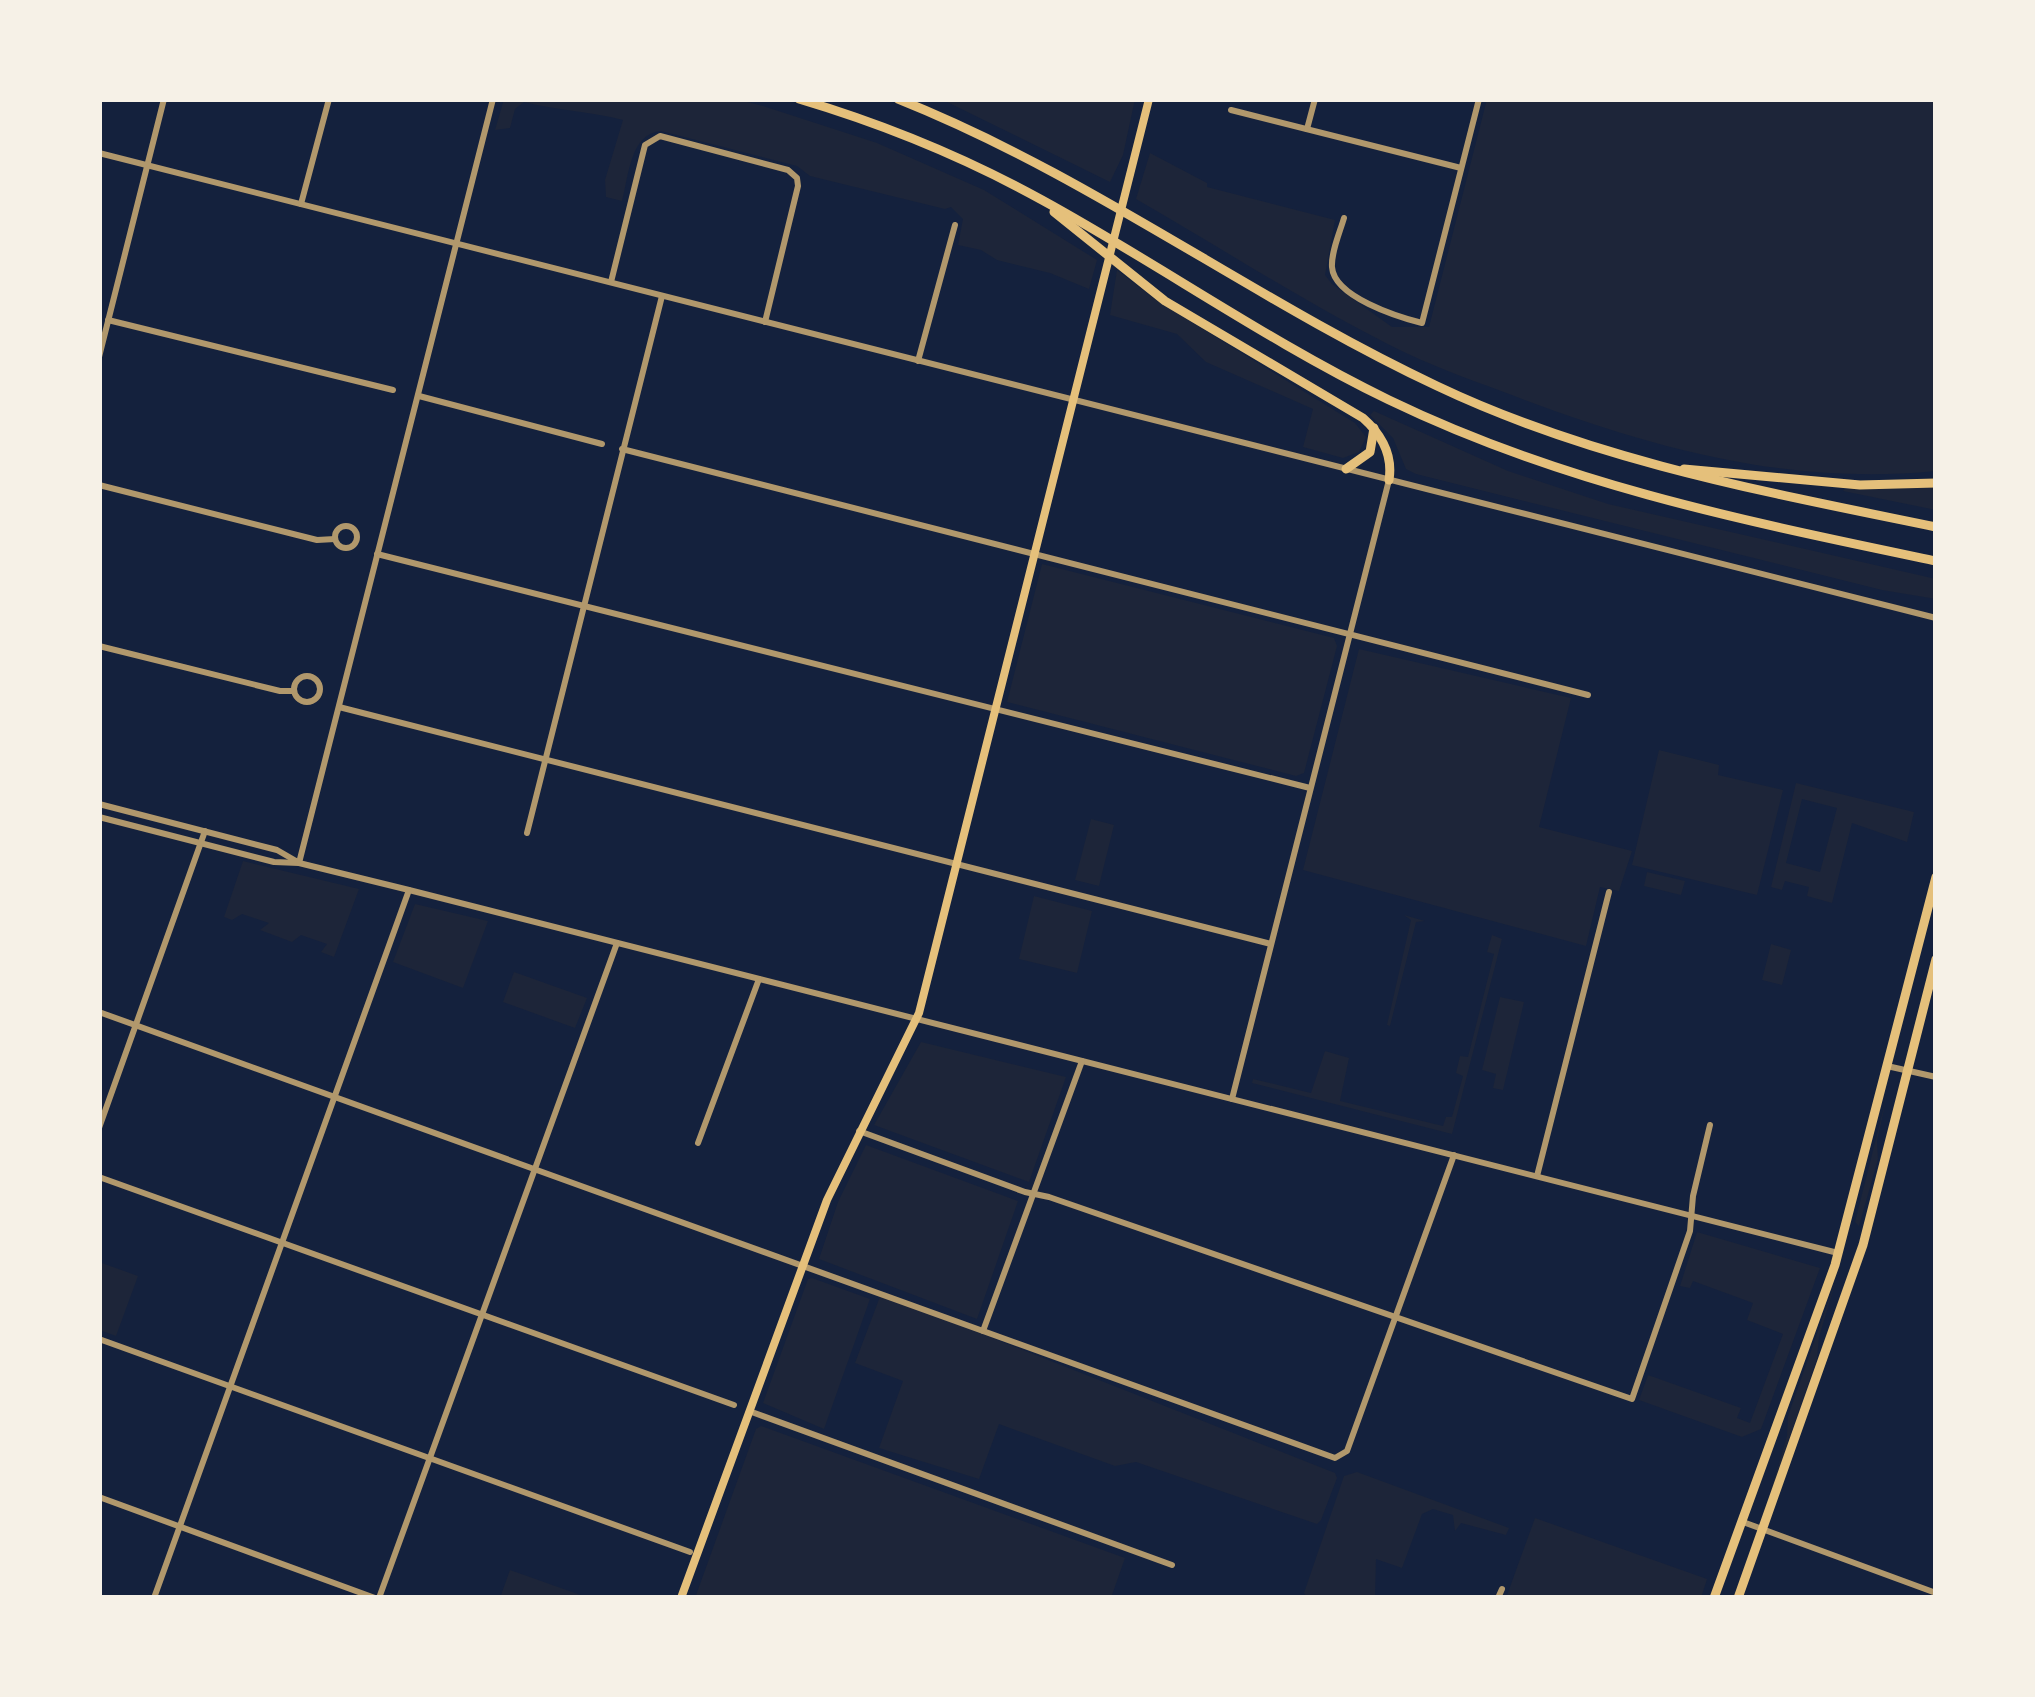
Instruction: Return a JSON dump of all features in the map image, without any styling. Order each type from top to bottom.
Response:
[{"type":"main road","points":[[799,99],[914,140],[1041,200],[1333,370],[1488,445],[1648,498],[1936,561]]},
{"type":"main road","points":[[898,99],[1000,142],[1070,179],[1405,371],[1547,432],[1658,467],[1936,527]]},
{"type":"main road","points":[[681,1598],[802,1266],[859,1131],[917,1019],[1149,99]]},
{"type":"main road","points":[[1041,200],[1165,301],[1374,428],[1389,455],[1389,480]]},
{"type":"main road","points":[[1346,469],[1370,452],[1374,428]]},
{"type":"main road","points":[[1658,467],[1860,485],[1936,483]]},
{"type":"main road","points":[[1714,1598],[1838,1253],[1936,877]]},
{"type":"main road","points":[[1738,1598],[1858,1259],[1935,963]]},
{"type":"street","points":[[99,357],[164,99]]},
{"type":"street","points":[[302,204],[329,99]]},
{"type":"street","points":[[299,863],[494,99]]},
{"type":"street","points":[[1307,129],[1315,99]]},
{"type":"street","points":[[1344,218],[1333,263],[1338,280],[1383,312],[1422,322],[1478,99]]},
{"type":"street","points":[[1232,110],[1461,168]]},
{"type":"street","points":[[611,283],[645,145],[660,136],[788,170],[796,178],[798,186],[764,322]]},
{"type":"street","points":[[99,153],[1936,618]]},
{"type":"street","points":[[918,361],[955,225]]},
{"type":"street","points":[[526,833],[662,296]]},
{"type":"street","points":[[108,320],[393,390]]},
{"type":"street","points":[[418,396],[602,444]]},
{"type":"street","points":[[622,449],[1588,694]]},
{"type":"street","points":[[1232,1099],[1389,480]]},
{"type":"street","points":[[99,485],[317,540],[334,539]]},
{"type":"street","points":[[377,554],[1310,788]]},
{"type":"street","points":[[99,646],[294,692],[299,700],[308,702],[317,698],[320,689],[316,680],[306,676],[297,681],[294,692]]},
{"type":"street","points":[[339,707],[1271,944]]},
{"type":"street","points":[[99,804],[277,850],[299,863]]},
{"type":"street","points":[[99,817],[274,862],[299,863],[409,890],[1838,1253]]},
{"type":"street","points":[[99,1128],[206,831]]},
{"type":"street","points":[[154,1598],[409,890]]},
{"type":"street","points":[[1537,1176],[1609,892]]},
{"type":"street","points":[[99,1497],[377,1598],[616,943]]},
{"type":"street","points":[[1915,960],[1935,963]]},
{"type":"street","points":[[698,1143],[759,979]]},
{"type":"street","points":[[99,1012],[1341,1458],[1349,1447],[1454,1155]]},
{"type":"street","points":[[983,1331],[1082,1061]]},
{"type":"street","points":[[1887,1066],[1936,1077]]},
{"type":"street","points":[[859,1131],[1632,1399],[1690,1231],[1710,1125]]},
{"type":"street","points":[[99,1177],[734,1406]]},
{"type":"street","points":[[99,1339],[690,1552]]},
{"type":"street","points":[[749,1411],[1172,1565]]},
{"type":"street","points":[[1742,1522],[1936,1593]]},
{"type":"street","points":[[1498,1598],[1502,1588]]},
{"type":"shaded area","points":[[504,99],[736,99],[877,143],[984,190],[1097,260],[1089,289],[958,245],[963,219],[951,207],[810,176],[797,166],[661,131],[637,148],[622,201],[606,197],[605,180],[623,120],[524,102],[515,109],[510,128],[495,130]]},
{"type":"shaded area","points":[[941,99],[1135,99],[1123,155],[1110,182]]},
{"type":"shaded area","points":[[1487,99],[1936,99],[1936,471],[1828,473],[1775,468],[1670,447],[1568,415],[1461,376],[1371,336],[1136,199],[1150,153],[1207,187],[1335,220],[1325,275],[1332,284],[1392,327],[1429,327]]},
{"type":"shaded area","points":[[1117,270],[1156,300],[1355,423],[1366,437],[1359,452],[1343,458],[1303,447],[1313,409],[1206,362],[1177,334],[1110,315]]},
{"type":"shaded area","points":[[1374,411],[1508,471],[1608,504],[1936,579],[1936,599],[1882,590],[1416,474],[1406,469],[1393,438],[1370,415]]},
{"type":"shaded area","points":[[1936,487],[1936,510],[1843,491],[1845,489]]},
{"type":"shaded area","points":[[1042,564],[1334,638],[1337,646],[1304,773],[1296,776],[1007,702]]},
{"type":"shaded area","points":[[1359,649],[1571,698],[1539,827],[1632,851],[1619,891],[1600,887],[1586,946],[1303,870]]},
{"type":"shaded area","points":[[1659,750],[1719,765],[1718,775],[1783,790],[1757,895],[1632,865]]},
{"type":"shaded area","points":[[1796,783],[1914,812],[1907,842],[1852,823],[1832,903],[1807,896],[1809,887],[1785,881],[1782,890],[1771,887]],"holes":[[[1802,799],[1837,808],[1820,872],[1786,863]]]},
{"type":"shaded area","points":[[1091,819],[1114,825],[1099,886],[1075,880]]},
{"type":"shaded area","points":[[243,861],[359,889],[334,957],[321,952],[327,944],[301,935],[292,942],[260,930],[269,923],[242,914],[232,920],[224,917]]},
{"type":"shaded area","points":[[1647,872],[1685,881],[1681,895],[1644,886]]},
{"type":"shaded area","points":[[1034,896],[1092,911],[1077,973],[1019,959]]},
{"type":"shaded area","points":[[415,904],[488,921],[463,988],[393,962]]},
{"type":"shaded area","points":[[1404,915],[1425,921],[1416,922],[1390,1026],[1411,920]]},
{"type":"shaded area","points":[[1492,935],[1502,939],[1452,1134],[1252,1083],[1253,1079],[1311,1093],[1325,1051],[1349,1058],[1340,1101],[1443,1126],[1446,1117],[1452,1117],[1463,1076],[1456,1073],[1460,1056],[1468,1057],[1494,954],[1487,952]]},
{"type":"shaded area","points":[[1771,944],[1791,950],[1782,985],[1762,980]]},
{"type":"shaded area","points":[[514,972],[587,998],[575,1028],[503,1002]]},
{"type":"shaded area","points":[[1500,997],[1524,1002],[1503,1090],[1493,1088],[1496,1074],[1482,1070]]},
{"type":"shaded area","points":[[921,1042],[1066,1077],[1029,1182],[874,1125]]},
{"type":"shaded area","points":[[1888,1091],[1877,1141],[1878,1159],[1859,1226],[1855,1222]]},
{"type":"shaded area","points":[[866,1145],[1018,1201],[977,1319],[819,1259],[838,1202]]},
{"type":"shaded area","points":[[1697,1232],[1820,1268],[1761,1429],[1742,1437],[1639,1400],[1648,1375],[1741,1408],[1737,1418],[1750,1423],[1783,1334],[1747,1320],[1753,1303],[1693,1281],[1690,1288],[1680,1286]]},
{"type":"shaded area","points":[[99,1262],[138,1276],[116,1336],[99,1330]]},
{"type":"shaded area","points":[[1837,1277],[1817,1359],[1770,1494],[1788,1416]]},
{"type":"shaded area","points":[[812,1278],[870,1299],[824,1429],[763,1403]]},
{"type":"shaded area","points":[[881,1294],[1335,1473],[1321,1520],[1317,1524],[1136,1462],[1115,1466],[999,1424],[979,1479],[879,1448],[903,1381],[855,1363]]},
{"type":"shaded area","points":[[761,1426],[1125,1558],[1111,1598],[695,1598]]},
{"type":"shaded area","points":[[1357,1472],[1509,1528],[1506,1535],[1461,1523],[1455,1531],[1453,1515],[1433,1509],[1422,1514],[1402,1568],[1376,1559],[1375,1598],[1308,1598],[1304,1593],[1344,1476]]},
{"type":"shaded area","points":[[1535,1518],[1707,1579],[1701,1598],[1506,1598]]},
{"type":"shaded area","points":[[510,1570],[589,1598],[500,1598]]}]
